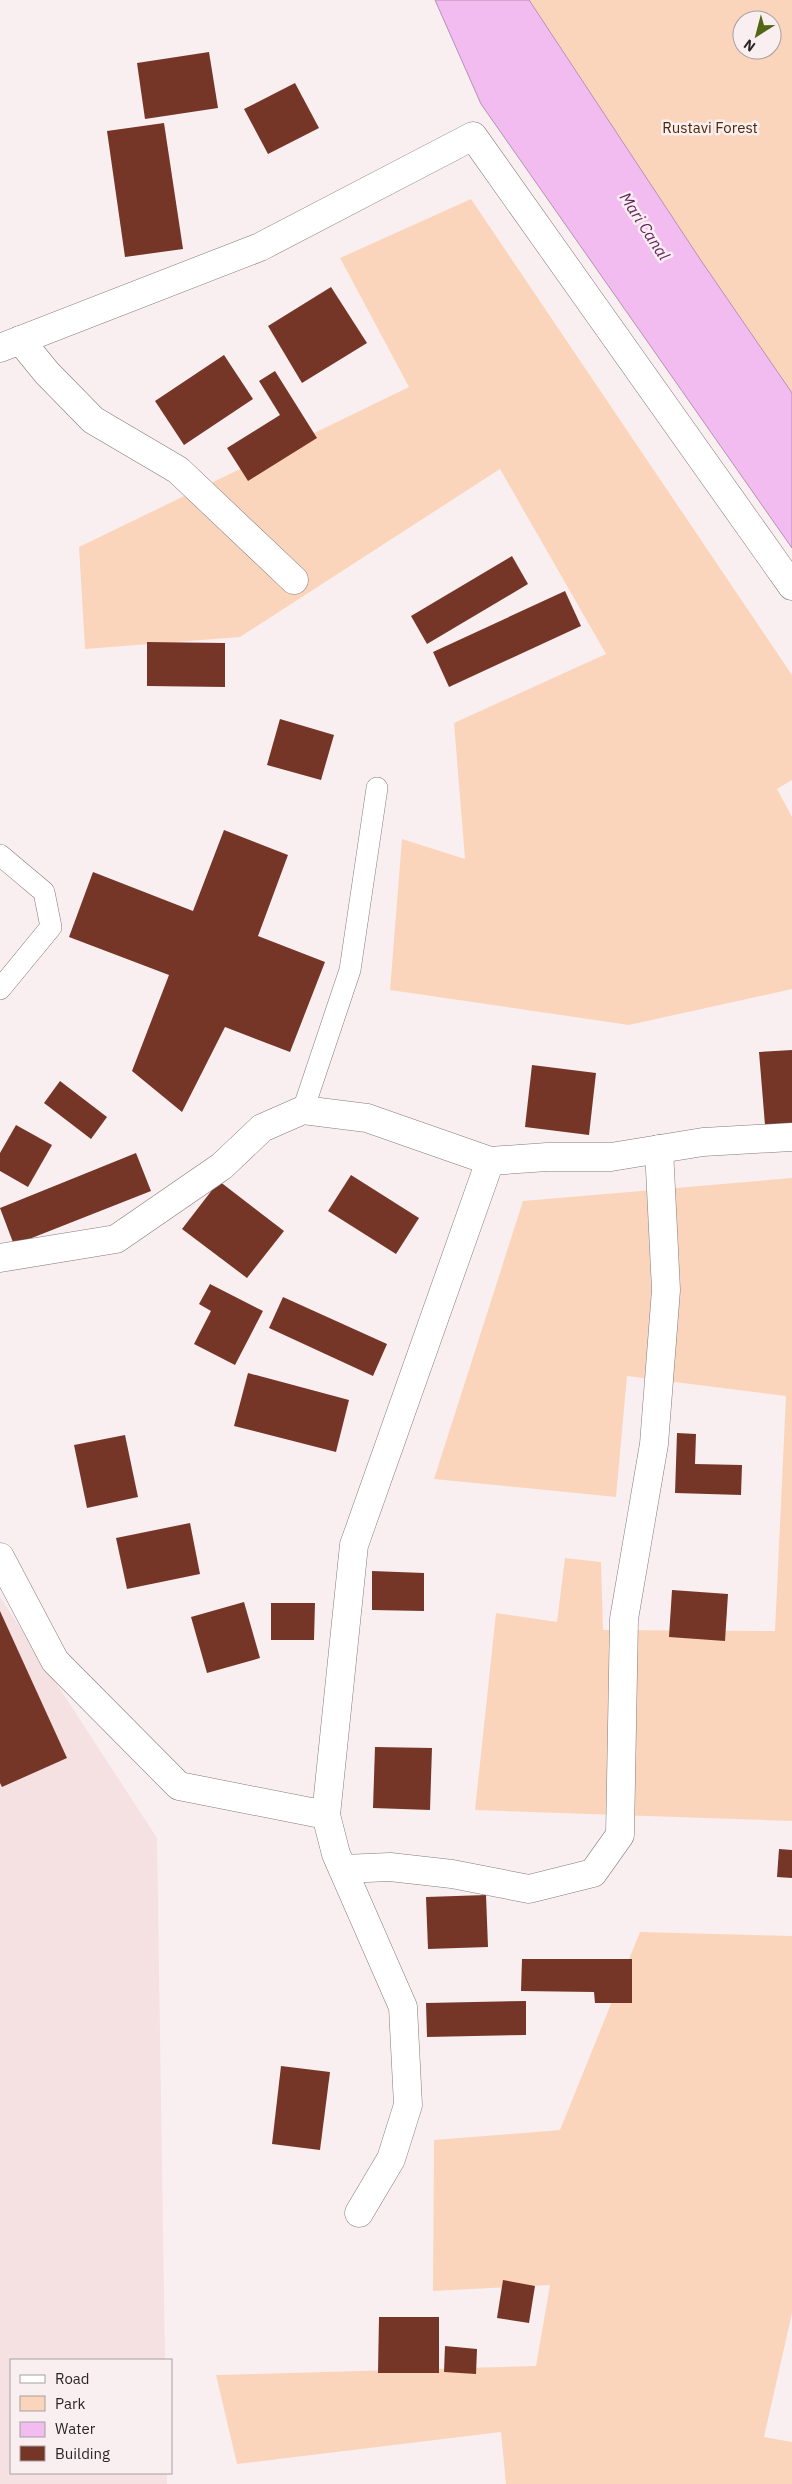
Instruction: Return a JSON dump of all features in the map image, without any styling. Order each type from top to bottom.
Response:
[{"type":"street","points":[[10,344],[260,247],[473,136],[792,586]]},
{"type":"street","points":[[10,344],[47,373],[93,420],[178,470],[294,580]]},
{"type":"street","points":[[0,1258],[116,1239],[222,1166],[262,1128],[303,1110],[367,1118],[490,1161],[539,1157],[611,1157],[703,1142],[792,1137]]},
{"type":"street","points":[[343,1870],[390,1867],[452,1874],[529,1889],[593,1873],[620,1835],[624,1619],[654,1444],[666,1290],[659,1149]]},
{"type":"street","points":[[359,2213],[391,2159],[408,2105],[403,2007],[343,1870],[326,1815],[354,1545],[490,1161]]},
{"type":"street","points":[[0,1557],[55,1660],[178,1786],[326,1815]]},
{"type":"lane","points":[[303,1110],[350,970],[377,788]]},
{"type":"lane","points":[[0,855],[44,892],[51,927],[0,989]]},
{"type":"shaded area","points":[[0,1597],[157,1838],[165,2359],[10,2359],[10,2474],[167,2474],[167,2484],[0,2484]]},
{"type":"green space","name":"Rustavi Forest","points":[[529,0],[792,0],[792,393],[702,262]]},
{"type":"green space","points":[[471,199],[792,675],[792,780],[777,789],[792,817],[792,989],[629,1025],[390,990],[402,839],[465,859],[454,723],[606,654],[500,469],[240,637],[85,649],[79,547],[409,387],[340,258]]},
{"type":"green space","points":[[792,1178],[792,1821],[475,1810],[496,1613],[557,1622],[565,1558],[601,1562],[603,1630],[775,1631],[786,1396],[627,1376],[616,1497],[434,1479],[523,1201]]},
{"type":"green space","points":[[640,1932],[792,1936],[792,2313],[764,2437],[792,2442],[792,2484],[506,2484],[501,2432],[237,2464],[216,2375],[536,2366],[550,2285],[433,2291],[434,2140],[560,2130]]},
{"type":"water","name":"Mari Canal","points":[[435,0],[529,0],[702,262],[792,393],[792,548],[481,104]]},
{"type":"building","points":[[209,52],[218,108],[145,119],[137,63]]},
{"type":"building","points":[[295,83],[319,128],[268,154],[244,109]]},
{"type":"building","points":[[164,123],[183,249],[125,257],[107,131]]},
{"type":"building","points":[[331,287],[367,343],[302,383],[268,326]]},
{"type":"building","points":[[224,355],[253,399],[184,445],[155,401]]},
{"type":"building","points":[[275,371],[317,438],[248,481],[227,448],[280,415],[259,381]]},
{"type":"building","points":[[512,556],[528,584],[427,644],[411,616]]},
{"type":"building","points":[[565,591],[581,626],[449,687],[433,652]]},
{"type":"building","points":[[147,642],[225,643],[225,687],[147,686]]},
{"type":"building","points":[[280,719],[334,735],[321,780],[267,765]]},
{"type":"building","points":[[224,830],[288,855],[258,936],[325,962],[290,1052],[225,1027],[182,1112],[132,1071],[169,975],[69,937],[93,872],[193,911]]},
{"type":"building","points":[[792,1050],[792,1123],[765,1125],[759,1052]]},
{"type":"building","points":[[532,1065],[596,1073],[589,1135],[525,1127]]},
{"type":"building","points":[[60,1081],[107,1117],[91,1139],[44,1103]]},
{"type":"building","points":[[16,1125],[52,1145],[28,1187],[0,1171],[0,1153]]},
{"type":"building","points":[[136,1153],[151,1191],[14,1245],[0,1208]]},
{"type":"building","points":[[351,1175],[419,1218],[396,1254],[328,1211]]},
{"type":"building","points":[[219,1181],[284,1231],[247,1278],[182,1229]]},
{"type":"building","points":[[210,1284],[263,1311],[235,1365],[194,1344],[211,1311],[199,1304]]},
{"type":"building","points":[[283,1297],[387,1344],[373,1376],[269,1328]]},
{"type":"building","points":[[248,1373],[349,1400],[336,1452],[234,1426]]},
{"type":"building","points":[[677,1433],[696,1434],[695,1464],[742,1465],[741,1495],[675,1493]]},
{"type":"building","points":[[125,1435],[138,1497],[87,1508],[74,1445]]},
{"type":"building","points":[[190,1523],[200,1574],[127,1589],[116,1538]]},
{"type":"building","points":[[372,1571],[424,1573],[424,1611],[372,1610]]},
{"type":"building","points":[[672,1590],[728,1594],[725,1641],[669,1637]]},
{"type":"building","points":[[244,1602],[260,1658],[207,1673],[191,1617]]},
{"type":"building","points":[[271,1603],[315,1603],[314,1640],[271,1640]]},
{"type":"building","points":[[0,1611],[67,1758],[2,1787],[0,1783]]},
{"type":"building","points":[[375,1747],[432,1748],[430,1810],[373,1808]]},
{"type":"building","points":[[779,1849],[792,1850],[792,1878],[777,1877]]},
{"type":"building","points":[[486,1895],[488,1947],[428,1949],[426,1897]]},
{"type":"building","points":[[522,1959],[632,1959],[632,2003],[595,2003],[594,1992],[521,1991]]},
{"type":"building","points":[[526,2001],[526,2035],[427,2037],[426,2003]]},
{"type":"building","points":[[281,2066],[330,2072],[320,2150],[272,2144]]},
{"type":"building","points":[[503,2280],[535,2286],[529,2323],[497,2318]]},
{"type":"building","points":[[379,2317],[439,2317],[439,2373],[378,2373]]},
{"type":"building","points":[[445,2346],[477,2349],[476,2374],[444,2372]]}]
